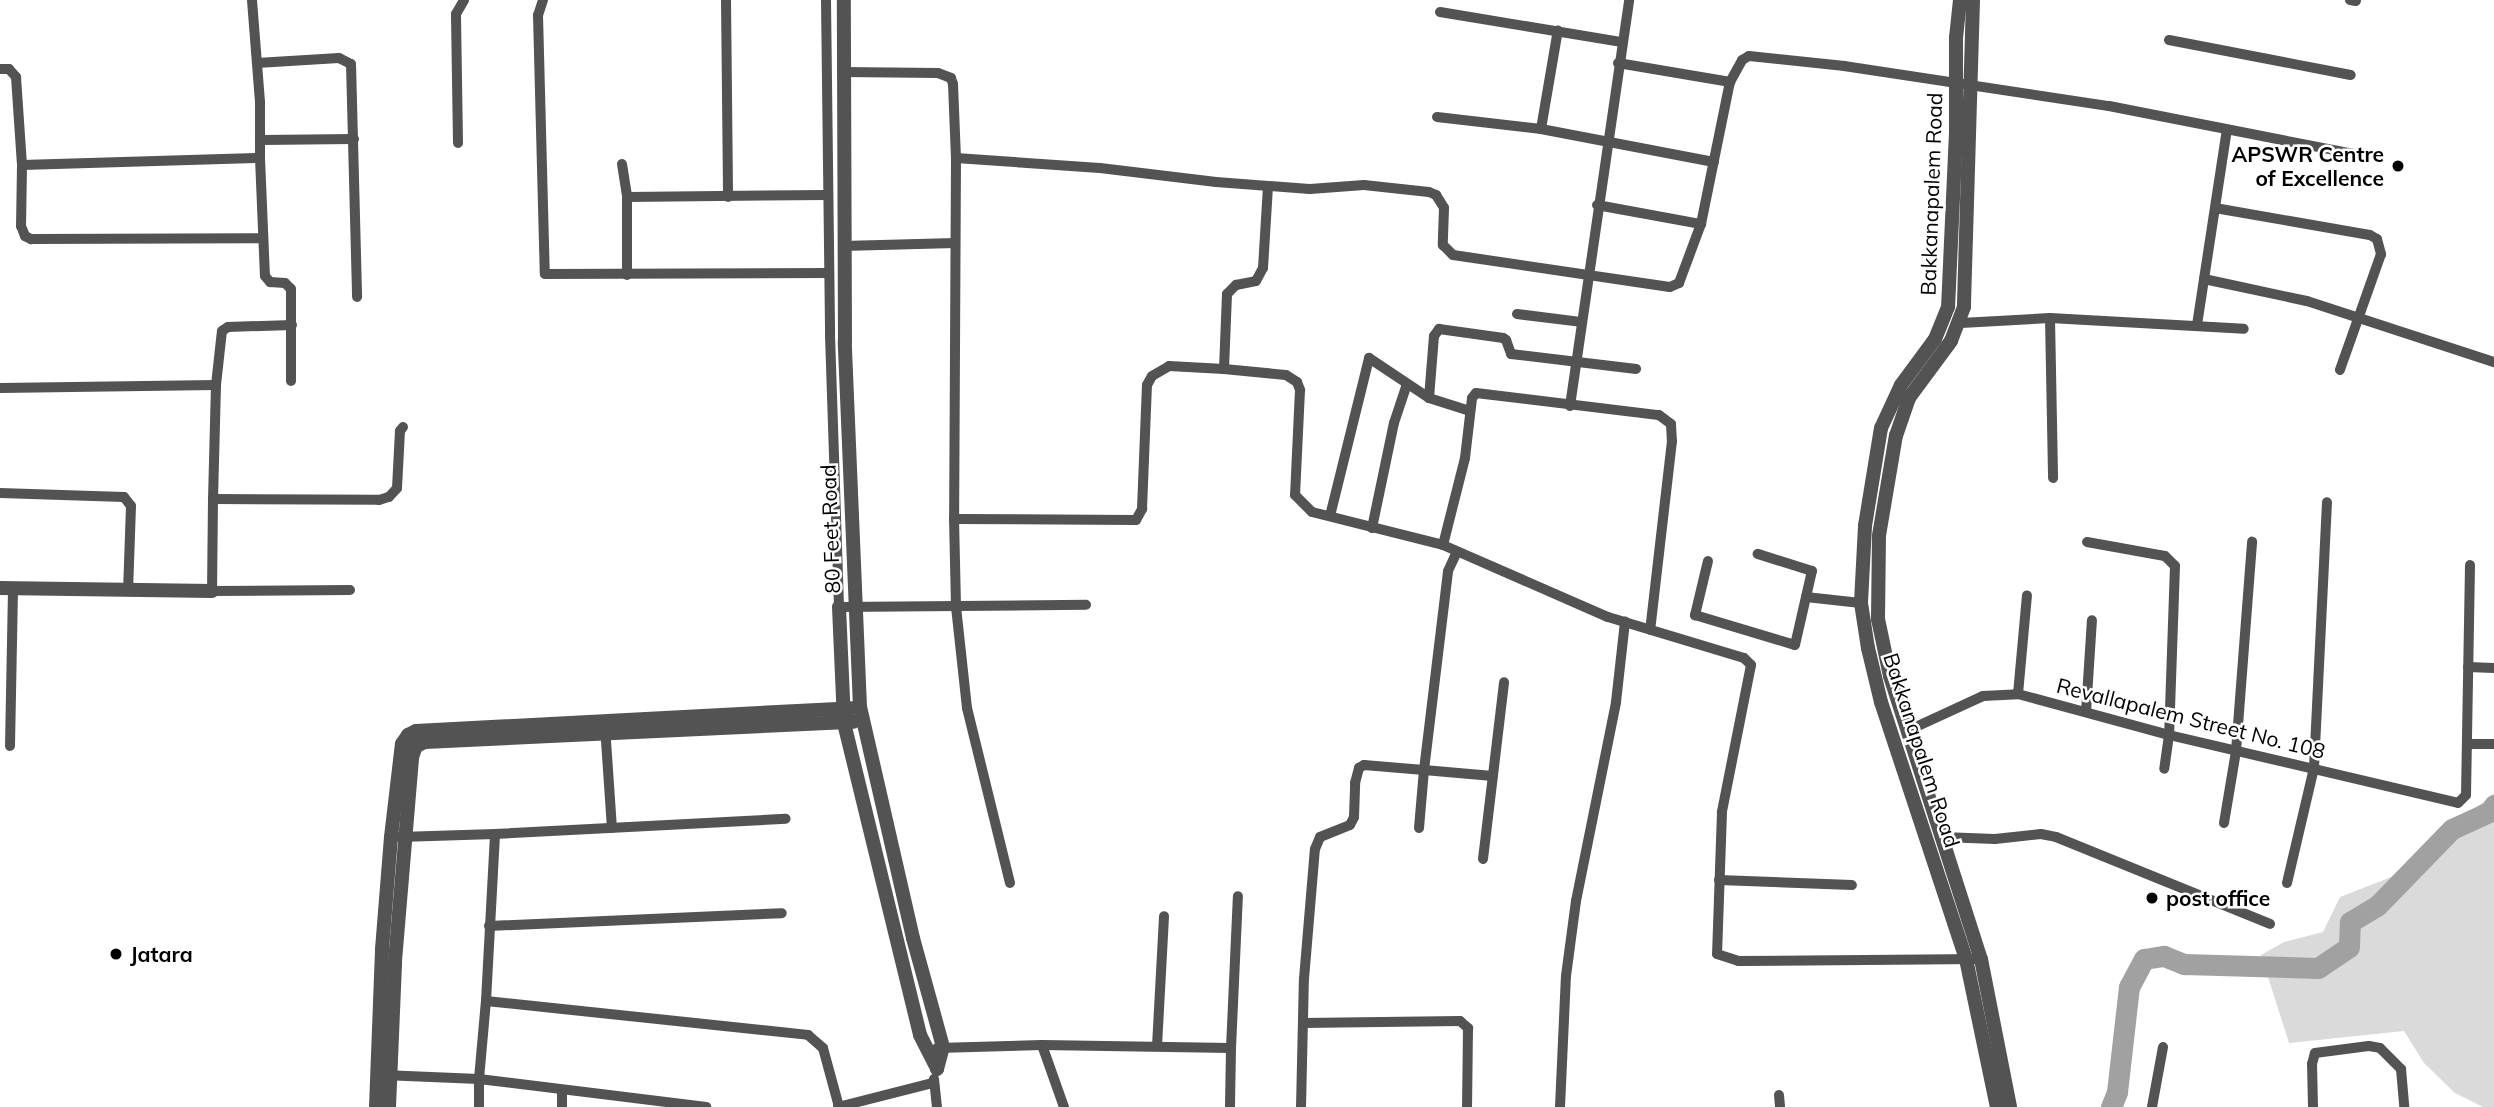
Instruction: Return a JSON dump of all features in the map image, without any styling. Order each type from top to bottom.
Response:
[{"type":"street","points":[[252,0],[257,63],[262,238],[267,280],[285,283],[290,289],[291,381]]},
{"type":"street","points":[[458,143],[456,14],[464,0]]},
{"type":"street","points":[[543,0],[538,15],[545,274],[829,273]]},
{"type":"street","points":[[726,0],[728,197]]},
{"type":"street","points":[[826,0],[829,273],[846,607],[844,716],[917,1023],[935,1076],[937,1107]]},
{"type":"street","name":"80 Feet Road","points":[[844,0],[842,72],[846,607],[861,714],[913,938],[943,1047]]},
{"type":"street","points":[[1570,406],[1606,139],[1629,0]]},
{"type":"street","name":"Bakkanapalem Road","points":[[1960,0],[1956,37],[1963,86],[1948,307],[1935,339],[1900,385],[1881,428],[1865,526],[1861,603],[1881,702],[1974,959],[1997,1107]]},
{"type":"street","points":[[1973,0],[1963,86],[1967,286],[1961,323],[1902,414],[1885,493],[1876,574],[1878,619],[1890,676],[1942,838],[2010,1107]]},
{"type":"street","points":[[1440,12],[1621,42]]},
{"type":"street","points":[[1541,129],[1558,30]]},
{"type":"street","points":[[2169,40],[2351,75]]},
{"type":"street","points":[[956,158],[1100,168],[1268,186],[1310,189],[1364,185],[1429,192],[1436,195],[1444,208],[1443,246],[1452,255],[1587,277],[1670,287],[1679,283],[1701,224],[1730,82],[1742,60],[1756,55],[2109,106],[2353,154]]},
{"type":"street","points":[[257,63],[339,58],[349,61],[352,69],[357,297]]},
{"type":"street","points":[[1618,63],[1730,82]]},
{"type":"street","points":[[0,69],[9,69],[16,77],[22,164],[21,226],[25,236],[31,239],[262,238]]},
{"type":"street","points":[[842,72],[938,73],[951,78],[956,158],[956,606],[967,708],[1010,883]]},
{"type":"street","points":[[1437,117],[1606,139],[1714,162]]},
{"type":"street","points":[[2197,325],[2227,130]]},
{"type":"street","points":[[260,140],[354,139]]},
{"type":"street","points":[[22,164],[260,158]]},
{"type":"street","points":[[622,164],[627,197],[627,275]]},
{"type":"street","points":[[1224,369],[1227,294],[1236,285],[1256,281],[1263,268],[1268,186]]},
{"type":"street","points":[[627,197],[828,195]]},
{"type":"street","points":[[1597,205],[1701,224]]},
{"type":"street","points":[[2216,208],[2370,234],[2377,239],[2381,254],[2340,370]]},
{"type":"street","points":[[843,246],[955,243]]},
{"type":"street","points":[[2204,279],[2307,301],[2494,362]]},
{"type":"street","points":[[1517,314],[1581,322]]},
{"type":"street","points":[[1961,323],[2050,318],[2244,329]]},
{"type":"street","points":[[2050,318],[2053,478]]},
{"type":"street","points":[[212,591],[216,385],[222,331],[229,327],[292,325]]},
{"type":"street","points":[[1429,398],[1434,336],[1439,328],[1503,338],[1511,354],[1636,369]]},
{"type":"street","points":[[1330,516],[1366,361],[1369,358],[1429,398],[1471,411]]},
{"type":"street","points":[[954,519],[1136,520],[1142,509],[1147,385],[1152,376],[1170,366],[1286,375],[1297,382],[1300,390],[1295,495],[1312,512],[1443,545],[1625,622],[1745,658],[1751,665],[1722,812],[1717,954],[1724,958],[1974,959]]},
{"type":"street","points":[[1372,528],[1394,423],[1407,384]]},
{"type":"street","points":[[0,388],[216,385]]},
{"type":"street","points":[[1443,545],[1465,458],[1476,393],[1659,415],[1671,424],[1672,441],[1650,629]]},
{"type":"street","points":[[213,499],[389,498],[397,488],[400,431],[404,427]]},
{"type":"street","points":[[0,493],[124,497],[131,506],[128,591]]},
{"type":"street","points":[[2287,883],[2315,768],[2326,502]]},
{"type":"street","points":[[2087,542],[2165,556],[2175,566],[2169,734],[2164,769]]},
{"type":"street","points":[[2224,823],[2236,751],[2252,542]]},
{"type":"street","points":[[1419,828],[1448,571],[1457,552]]},
{"type":"street","points":[[1708,561],[1695,615],[1795,645],[1812,571],[1758,554]]},
{"type":"street","points":[[2470,565],[2467,744],[2494,744]]},
{"type":"street","points":[[10,746],[7,588],[128,591],[350,590]]},
{"type":"street","points":[[2018,694],[2026,595]]},
{"type":"street","points":[[1806,597],[1861,603]]},
{"type":"street","points":[[846,607],[1086,605]]},
{"type":"street","points":[[2091,714],[2092,620]]},
{"type":"street","points":[[1560,1107],[1566,976],[1576,901],[1616,702],[1625,622]]},
{"type":"street","points":[[2468,667],[2494,668]]},
{"type":"street","points":[[1483,859],[1504,682]]},
{"type":"street","name":"Revallapalem Street No. 108","points":[[1908,731],[1983,696],[2018,694],[2236,751],[2452,802],[2463,801],[2466,795],[2467,744]]},
{"type":"street","points":[[389,1107],[383,1075],[382,949],[398,837],[402,744],[408,734],[416,731],[605,728],[861,714]]},
{"type":"street","points":[[605,728],[612,828]]},
{"type":"street","points":[[1301,1107],[1303,1023],[1314,862],[1320,837],[1350,825],[1354,817],[1354,783],[1359,768],[1364,765],[1493,775]]},
{"type":"street","points":[[398,837],[786,819]]},
{"type":"street","points":[[479,1107],[478,1079],[486,1001],[495,834]]},
{"type":"street","points":[[1942,838],[2004,839],[2041,834],[2079,844],[2270,924]]},
{"type":"street","points":[[1718,880],[1852,885]]},
{"type":"street","points":[[1230,1107],[1238,896]]},
{"type":"street","points":[[489,926],[782,913]]},
{"type":"street","points":[[1157,1046],[1164,916]]},
{"type":"street","points":[[486,1001],[808,1035],[823,1048],[838,1107],[935,1076]]},
{"type":"street","points":[[1303,1023],[1460,1021],[1468,1028],[1467,1107]]},
{"type":"street","points":[[927,1050],[943,1047],[1042,1045],[1231,1048]]},
{"type":"street","points":[[1042,1045],[1064,1107]]},
{"type":"street","points":[[2314,1107],[2312,1064],[2315,1053],[2368,1046],[2380,1048],[2401,1069],[2404,1107]]},
{"type":"street","points":[[935,1076],[943,1047]]},
{"type":"street","points":[[2152,1107],[2163,1047]]},
{"type":"street","points":[[383,1075],[478,1079],[706,1107]]},
{"type":"street","points":[[376,1107],[383,1075]]},
{"type":"street","points":[[562,1090],[562,1107]]},
{"type":"shaded area","points":[[2494,794],[2494,1107],[2483,1107],[2455,1093],[2424,1063],[2404,1031],[2289,1043],[2261,955],[2284,942],[2323,932],[2340,897],[2399,874],[2420,849]]},
{"type":"waterway","points":[[2111,1107],[2117,1092],[2129,987],[2144,959],[2164,956],[2184,964],[2318,968],[2349,947],[2350,922],[2377,906],[2452,829],[2491,811],[2494,805]]},
{"type":"place","name":"APSWR Centre of Excellence","points":[[2398,166]]},
{"type":"place","name":"post office","points":[[2152,898]]},
{"type":"place","name":"Jatara","points":[[116,954]]}]
